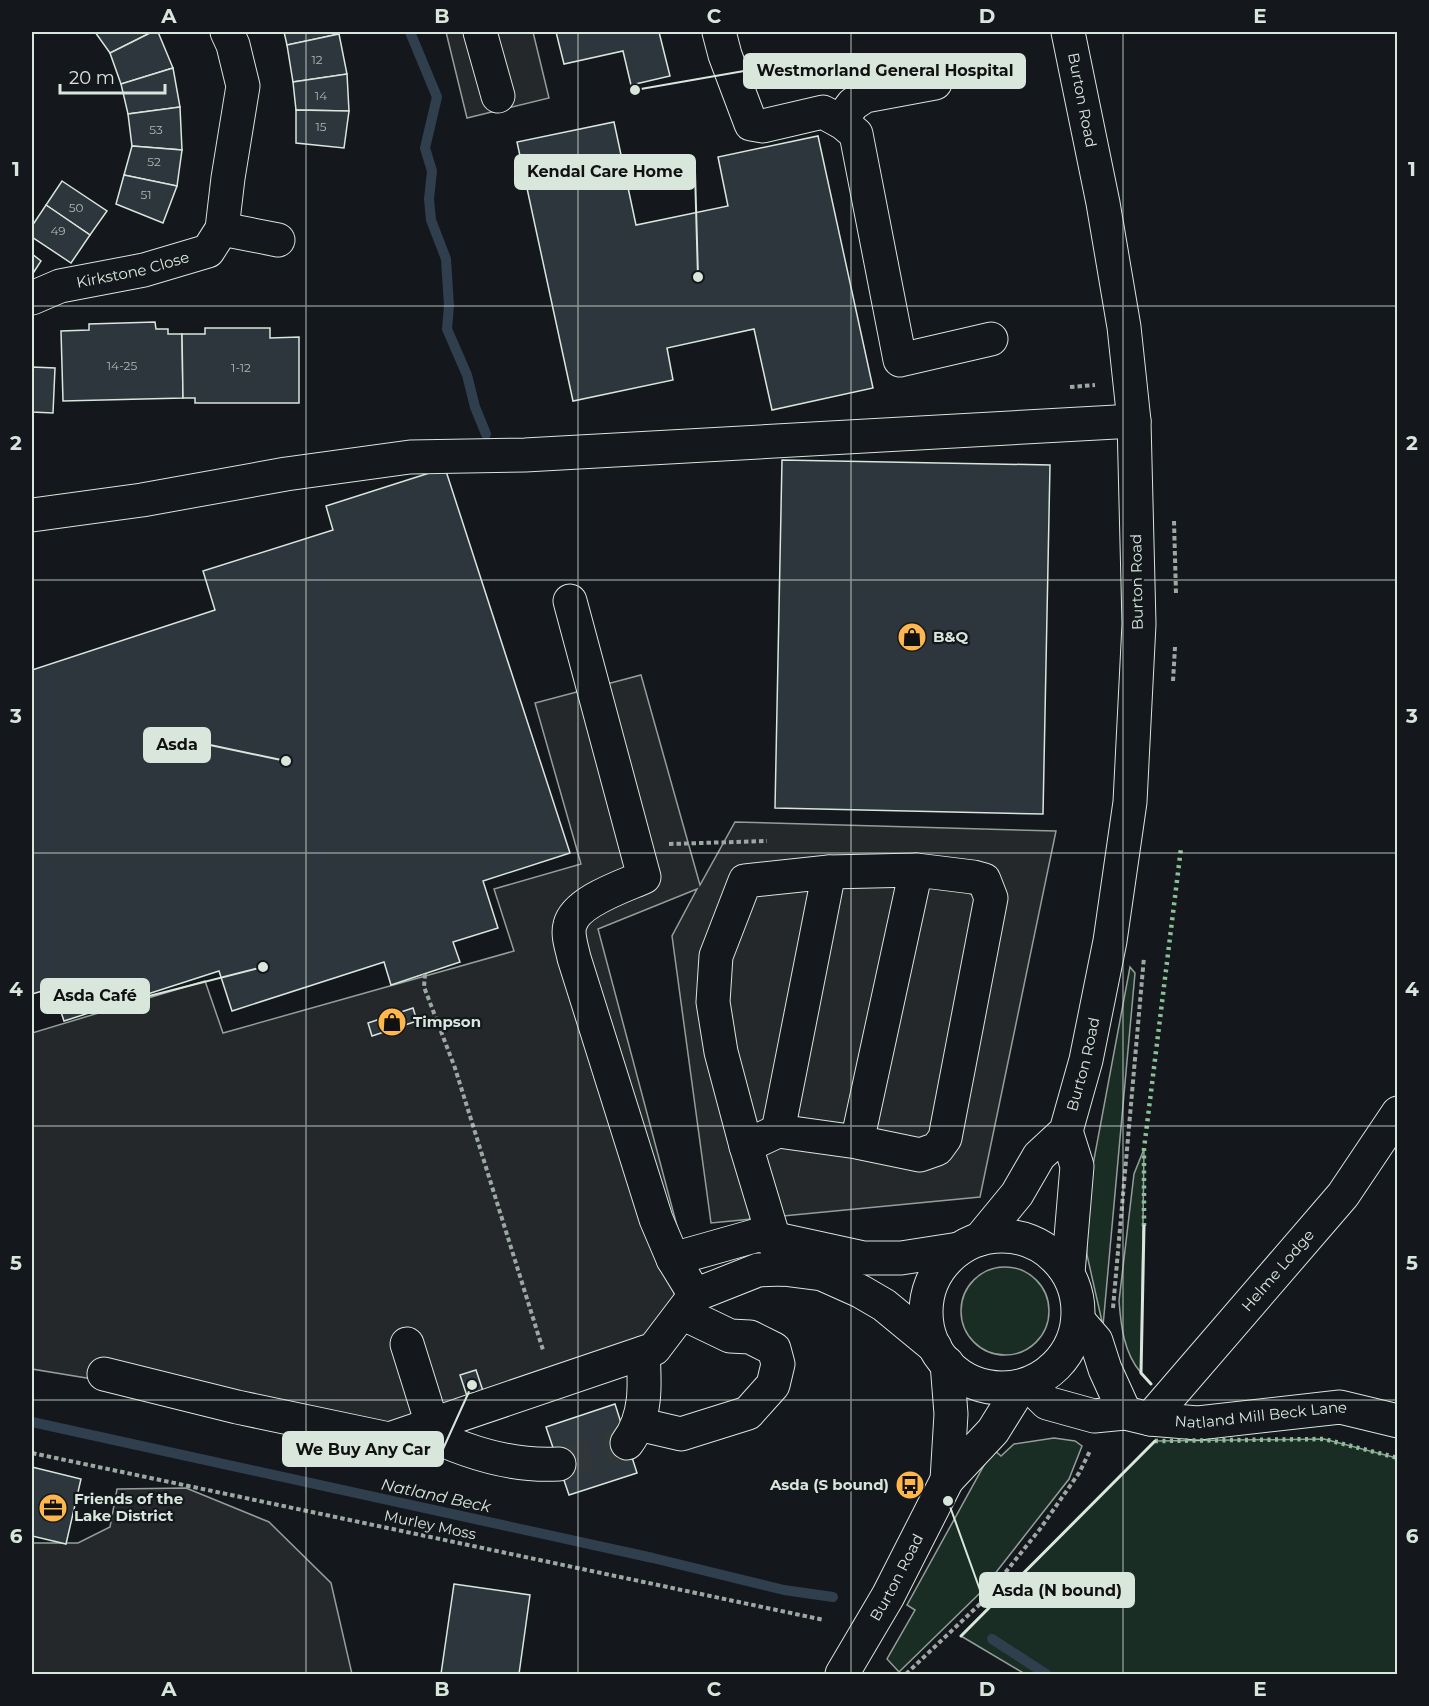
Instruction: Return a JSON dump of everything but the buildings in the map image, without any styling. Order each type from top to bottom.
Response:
[{"type":"main road","points":[[227,32],[233,45],[243,86],[222,229],[278,240]]},
{"type":"main road","points":[[480,32],[498,96]]},
{"type":"main road","points":[[719,32],[725,56],[751,124],[763,126],[823,112],[840,121],[856,134],[900,360],[991,339]]},
{"type":"main road","name":"Burton Road","points":[[970,1244],[1017,1194],[1039,1156],[1066,1131],[1086,1060],[1108,952],[1130,802],[1139,624],[1134,421],[1124,327],[1068,32]]},
{"type":"main road","points":[[840,121],[853,104],[865,96],[935,83]]},
{"type":"main road","name":"Kirkstone Close","points":[[32,298],[60,286],[144,270],[208,251],[222,229]]},
{"type":"main road","points":[[32,515],[142,500],[286,474],[410,457],[525,455],[1134,421]]},
{"type":"main road","points":[[570,601],[644,877],[599,896],[581,909],[570,924],[574,958],[656,1219],[673,1259],[688,1304],[730,1336],[750,1337],[774,1349],[778,1364],[773,1385],[748,1413],[681,1434],[633,1433],[646,1386],[643,1353]]},
{"type":"main road","points":[[857,1142],[916,870]]},
{"type":"main road","points":[[746,1146],[778,1131],[857,1142],[921,1155],[937,1149],[945,1138],[991,898],[984,880],[916,870],[829,872],[745,880],[716,956],[713,1002],[721,1052],[746,1146],[783,1269]]},
{"type":"main road","points":[[778,1131],[829,872]]},
{"type":"main road","name":"Helme Lodge","points":[[1138,1416],[1343,1195],[1398,1113]]},
{"type":"main road","name":"Burton Road","points":[[1066,1131],[1077,1166],[1068,1273]]},
{"type":"main road","points":[[104,1374],[237,1407],[389,1439],[654,1349],[688,1304],[758,1270],[783,1269],[822,1274],[860,1291],[884,1305],[962,1376],[980,1384],[1000,1388],[1024,1385],[1047,1374],[1062,1359],[1073,1340],[1078,1320],[1077,1295],[1068,1273],[1051,1254],[1030,1241],[1005,1235],[901,1258],[864,1258],[758,1234],[673,1259]]},
{"type":"main road","points":[[941,1355],[928,1326],[929,1293],[943,1264],[970,1244]]},
{"type":"main road","points":[[1078,1320],[1096,1341],[1105,1369],[1138,1416]]},
{"type":"main road","points":[[407,1344],[426,1426],[449,1444],[482,1455],[533,1465],[559,1464]]},
{"type":"main road","name":"Burton Road","points":[[941,1355],[951,1414],[947,1480]]},
{"type":"main road","name":"Burton Road","points":[[842,1674],[888,1596],[947,1480],[993,1431],[1024,1385]]},
{"type":"main road","name":"Natland Mill Beck Lane","points":[[1024,1385],[1047,1403],[1094,1416],[1138,1416],[1198,1423],[1340,1407],[1398,1421]]},
{"type":"path","points":[[425,974],[424,987],[454,1068],[554,1383]]},
{"type":"path","points":[[906,1674],[981,1603],[1040,1529],[1079,1473],[1092,1446]]},
{"type":"path","name":"Murley Moss","points":[[32,1453],[824,1620]]},
{"type":"green space","points":[[1130,967],[1135,973],[1103,1326],[1087,1255],[1085,1219],[1089,1186]]},
{"type":"green space","points":[[1144,1149],[1141,1373],[1127,1348],[1122,1330],[1119,1301],[1134,1174]]},
{"type":"green space","points":[[1005,1267],[1022,1270],[1036,1280],[1046,1294],[1049,1311],[1046,1328],[1036,1342],[1022,1352],[1005,1355],[988,1352],[974,1342],[964,1328],[961,1311],[964,1294],[974,1280],[988,1270]]},
{"type":"green space","points":[[1054,1438],[1075,1441],[1082,1446],[1069,1479],[979,1594],[899,1672],[887,1659],[915,1610],[907,1605],[993,1449],[1001,1456],[1014,1444]]},
{"type":"green space","points":[[1324,1439],[1397,1458],[1397,1674],[1025,1674],[961,1636],[1155,1441]]},
{"type":"shaded area","points":[[446,32],[533,32],[549,98],[467,118]]},
{"type":"shaded area","points":[[641,675],[700,885],[735,822],[1056,831],[980,1197],[711,1223],[672,936],[697,889],[598,929],[681,1241],[674,1298],[648,1340],[392,1428],[32,1369],[32,1033],[205,981],[223,1033],[514,951],[494,889],[581,864],[535,703]]},
{"type":"shaded area","points":[[186,1488],[269,1522],[331,1583],[352,1674],[32,1674],[32,1543],[78,1543],[110,1527],[117,1489]]},
{"type":"waterway","points":[[410,32],[437,97],[425,148],[432,171],[429,199],[431,220],[446,259],[449,306],[447,329],[467,375],[475,407],[486,434]]},
{"type":"waterway","name":"Natland Beck","points":[[32,1422],[653,1558],[784,1590],[833,1597]]},
{"type":"waterway","name":"Natland Beck","points":[[992,1639],[1046,1674]]},
{"type":"tunnel","points":[[559,1464],[627,1443]]},
{"type":"hedge","points":[[1144,1226],[1144,1149],[1181,848]]},
{"type":"hedge","points":[[1155,1441],[1324,1439],[1398,1458]]},
{"type":"wall","points":[[1144,1226],[1141,1373],[1151,1384]]},
{"type":"wall","points":[[961,1636],[1155,1441]]},
{"type":"place","name":"Westmorland General Hospital","points":[[635,90]]},
{"type":"place","name":"Kendal Care Home","points":[[698,277]]},
{"type":"place","name":"B&Q","points":[[912,637]]},
{"type":"place","name":"Asda","points":[[286,761]]},
{"type":"place","name":"Asda Café","points":[[263,967]]},
{"type":"place","name":"Timpson","points":[[392,1022]]},
{"type":"place","name":"We Buy Any Car","points":[[472,1385]]},
{"type":"place","name":"Asda (S bound)","points":[[910,1485]]},
{"type":"place","name":"Asda (N bound)","points":[[948,1501]]},
{"type":"place","name":"Friends of the Lake District","points":[[53,1508]]}]
